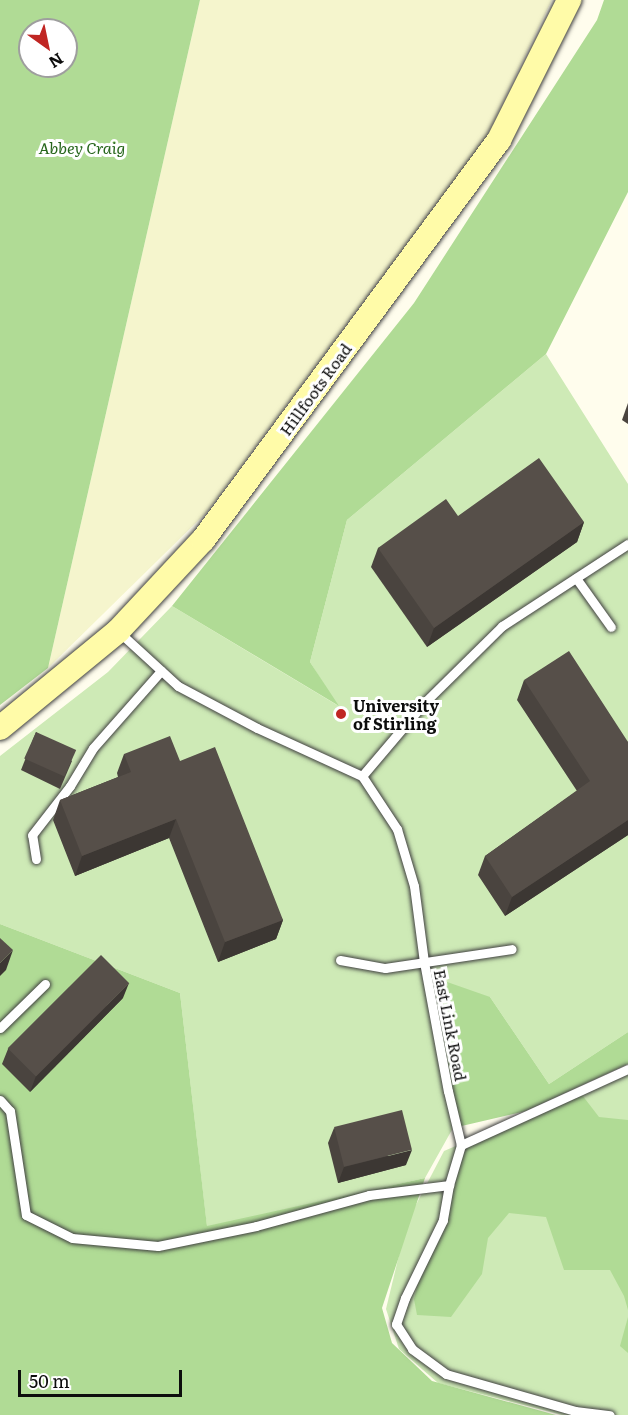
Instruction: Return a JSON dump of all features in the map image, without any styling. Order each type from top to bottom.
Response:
[{"type":"main road","name":"Hillfoots Road","points":[[0,728],[118,631],[203,540],[499,140],[569,0]]},
{"type":"lane","points":[[118,631],[178,686],[257,728],[362,776],[423,704],[502,626],[628,544]]},
{"type":"lane","points":[[576,578],[611,627]]},
{"type":"lane","points":[[36,859],[32,835],[70,786],[93,748],[161,671]]},
{"type":"lane","name":"East Link Road","points":[[362,776],[397,829],[414,886],[424,962],[448,1091],[461,1145]]},
{"type":"lane","points":[[340,960],[385,968],[512,949]]},
{"type":"lane","points":[[0,1029],[45,984]]},
{"type":"lane","points":[[610,1415],[575,1411],[446,1374],[412,1349],[396,1324],[405,1298],[443,1220],[449,1185],[461,1145],[628,1069]]},
{"type":"lane","points":[[0,1100],[10,1111],[26,1215],[72,1238],[158,1246],[256,1226],[369,1195],[449,1185]]},
{"type":"green space","name":"Abbey Craig","points":[[0,0],[200,0],[48,668],[0,705]]},
{"type":"green space","points":[[200,0],[552,0],[486,137],[207,512],[48,668]]},
{"type":"green space","points":[[604,0],[628,0],[628,192],[546,354],[347,520],[310,662],[339,706],[172,606],[414,303],[597,20]]},
{"type":"green space","points":[[546,354],[628,484],[628,1032],[549,1084],[490,997],[453,1128],[425,1178],[207,1227],[180,993],[0,924],[0,756],[108,672],[172,606],[337,705],[310,662],[347,520]]},
{"type":"green space","points":[[0,924],[180,993],[207,1226],[425,1178],[382,1308],[392,1343],[432,1381],[556,1415],[0,1415]]},
{"type":"green space","points":[[430,976],[490,997],[549,1084],[628,1032],[628,1064],[526,1111],[453,1128]]},
{"type":"green space","points":[[628,1073],[628,1415],[562,1415],[438,1383],[399,1349],[386,1309],[407,1222],[444,1151]]},
{"type":"green space","points":[[579,1091],[599,1117],[628,1120],[628,1310],[624,1296],[610,1270],[564,1270],[546,1217],[509,1213],[488,1238],[482,1274],[451,1317],[417,1315],[414,1299],[423,1262],[443,1220],[461,1145]]},
{"type":"green space","points":[[628,1317],[628,1353],[620,1346]]},
{"type":"building","points":[[539,458],[584,522],[434,628],[378,548],[446,499],[458,516]]},
{"type":"building","points":[[569,651],[628,742],[628,820],[512,897],[485,856],[590,781],[524,680]]},
{"type":"building","points":[[36,732],[76,750],[64,776],[24,758]]},
{"type":"building","points":[[170,736],[180,761],[215,747],[283,920],[225,942],[176,819],[82,856],[60,800],[131,772],[124,754]]},
{"type":"building","points":[[0,938],[13,950],[0,963]]},
{"type":"building","points":[[101,955],[129,983],[36,1077],[8,1048]]},
{"type":"building","points":[[402,1110],[412,1150],[344,1167],[334,1127]]},
{"type":"place","name":"University of Stirling","points":[[341,714]]}]
